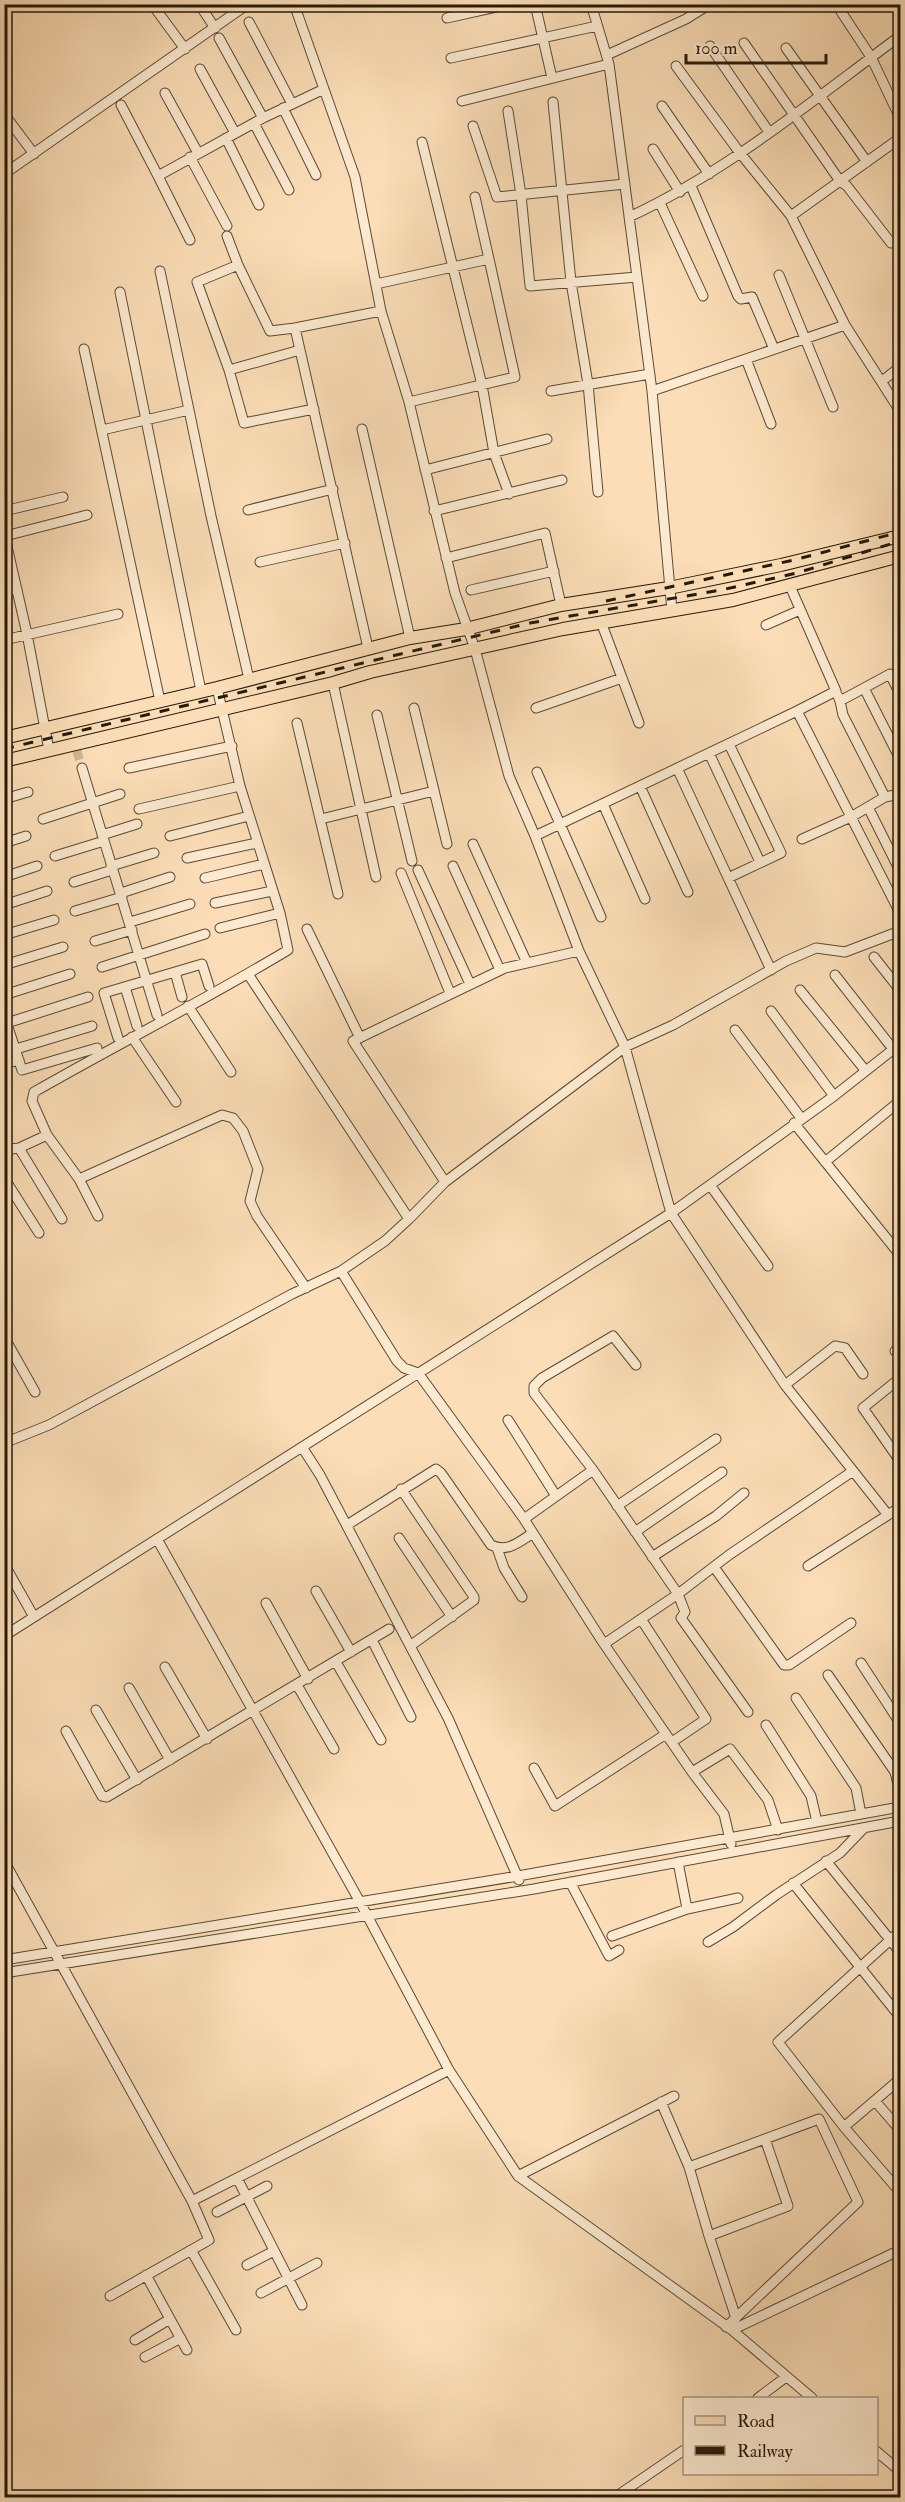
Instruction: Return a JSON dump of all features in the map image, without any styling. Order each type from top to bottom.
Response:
[{"type":"main road","points":[[4,738],[217,688],[410,638],[466,629],[561,605],[669,588],[781,565],[900,536]]},
{"type":"main road","points":[[4,761],[49,750],[76,748],[370,672],[602,622],[733,600],[900,556]]},
{"type":"street","points":[[152,4],[185,49]]},
{"type":"street","points":[[199,4],[215,28]]},
{"type":"street","points":[[294,4],[355,177],[381,311],[408,402],[446,558],[466,629],[475,649],[509,776],[535,836],[579,951],[625,1047],[671,1213],[785,1384],[888,1515]]},
{"type":"street","points":[[447,18],[510,4]]},
{"type":"street","points":[[535,4],[552,78]]},
{"type":"street","points":[[591,4],[608,59],[625,184],[652,391],[672,611]]},
{"type":"street","points":[[462,101],[552,78],[608,59],[686,20],[710,4]]},
{"type":"street","points":[[836,4],[872,57],[900,118]]},
{"type":"street","points":[[5,174],[215,28],[242,6]]},
{"type":"street","points":[[249,21],[316,175]]},
{"type":"street","points":[[451,58],[597,26]]},
{"type":"street","points":[[629,217],[691,186],[900,37]]},
{"type":"street","points":[[219,38],[263,118]]},
{"type":"street","points":[[744,43],[840,181],[847,186],[891,243]]},
{"type":"street","points":[[710,46],[769,132]]},
{"type":"street","points":[[786,48],[867,162]]},
{"type":"street","points":[[676,66],[740,153],[791,216],[845,325],[900,411]]},
{"type":"street","points":[[200,69],[236,133]]},
{"type":"street","points":[[158,176],[263,118],[324,89]]},
{"type":"street","points":[[165,93],[227,231],[238,265],[270,331],[381,311]]},
{"type":"street","points":[[553,102],[571,282],[588,384],[598,492]]},
{"type":"street","points":[[122,105],[190,240]]},
{"type":"street","points":[[662,106],[709,174]]},
{"type":"street","points":[[508,111],[521,195],[530,286],[637,277]]},
{"type":"street","points":[[4,114],[34,154]]},
{"type":"street","points":[[254,123],[289,190]]},
{"type":"street","points":[[473,126],[497,197],[625,184]]},
{"type":"street","points":[[226,138],[259,205]]},
{"type":"street","points":[[791,216],[900,138]]},
{"type":"street","points":[[422,142],[482,385],[494,453],[509,494]]},
{"type":"street","points":[[653,149],[680,192]]},
{"type":"street","points":[[691,186],[738,296],[741,299],[752,297],[774,349]]},
{"type":"street","points":[[408,402],[515,377],[475,197]]},
{"type":"street","points":[[660,203],[703,296]]},
{"type":"street","points":[[376,284],[489,259]]},
{"type":"street","points":[[238,265],[197,282],[229,370],[244,423],[314,409]]},
{"type":"street","points":[[160,271],[211,516],[249,679]]},
{"type":"street","points":[[779,275],[833,407]]},
{"type":"street","points":[[120,292],[201,690]]},
{"type":"street","points":[[652,391],[845,325]]},
{"type":"street","points":[[296,328],[368,648]]},
{"type":"street","points":[[84,349],[160,701]]},
{"type":"street","points":[[229,370],[300,350]]},
{"type":"street","points":[[746,359],[771,424]]},
{"type":"street","points":[[882,381],[900,367]]},
{"type":"street","points":[[551,390],[650,374]]},
{"type":"street","points":[[102,430],[189,410]]},
{"type":"street","points":[[362,429],[410,638]]},
{"type":"street","points":[[425,470],[547,439]]},
{"type":"street","points":[[434,511],[562,480]]},
{"type":"street","points":[[248,510],[333,489]]},
{"type":"street","points":[[4,511],[63,496]]},
{"type":"street","points":[[49,750],[5,534],[87,515]]},
{"type":"street","points":[[446,558],[545,533],[561,605]]},
{"type":"street","points":[[260,561],[345,543]]},
{"type":"street","points":[[471,590],[554,571]]},
{"type":"street","points":[[790,586],[840,701],[843,715],[885,797]]},
{"type":"street","points":[[4,591],[16,589]]},
{"type":"street","points":[[766,625],[800,610]]},
{"type":"street","points":[[4,640],[118,614]]},
{"type":"street","points":[[602,622],[639,723]]},
{"type":"street","points":[[840,701],[890,674],[900,694]]},
{"type":"street","points":[[536,708],[622,678]]},
{"type":"street","points":[[333,683],[376,877]]},
{"type":"street","points":[[98,1215],[79,1179],[47,1135],[32,1101],[34,1092],[288,950],[280,913],[240,786],[217,688]]},
{"type":"street","points":[[864,688],[900,759]]},
{"type":"street","points":[[535,836],[836,692]]},
{"type":"street","points":[[414,708],[447,844]]},
{"type":"street","points":[[797,711],[900,914]]},
{"type":"street","points":[[377,715],[412,861]]},
{"type":"street","points":[[297,723],[338,894]]},
{"type":"street","points":[[728,878],[781,853],[729,744]]},
{"type":"street","points":[[129,768],[232,746]]},
{"type":"street","points":[[709,753],[760,862]]},
{"type":"street","points":[[82,768],[157,1015]]},
{"type":"street","points":[[677,768],[771,970]]},
{"type":"street","points":[[537,772],[601,917]]},
{"type":"street","points":[[139,809],[240,786]]},
{"type":"street","points":[[640,786],[688,892]]},
{"type":"street","points":[[4,799],[28,792]]},
{"type":"street","points":[[321,819],[434,792]]},
{"type":"street","points":[[43,819],[120,794]]},
{"type":"street","points":[[802,839],[851,817],[885,797],[900,794]]},
{"type":"street","points":[[603,804],[645,899]]},
{"type":"street","points":[[868,807],[900,871]]},
{"type":"street","points":[[170,836],[249,816]]},
{"type":"street","points":[[55,856],[137,824]]},
{"type":"street","points":[[4,843],[26,836]]},
{"type":"street","points":[[187,858],[257,843]]},
{"type":"street","points":[[473,844],[527,963]]},
{"type":"street","points":[[74,882],[154,853]]},
{"type":"street","points":[[205,878],[264,864]]},
{"type":"street","points":[[4,877],[37,866]]},
{"type":"street","points":[[453,866],[500,970]]},
{"type":"street","points":[[418,870],[470,984]]},
{"type":"street","points":[[401,873],[450,993]]},
{"type":"street","points":[[75,911],[170,877]]},
{"type":"street","points":[[4,905],[48,891]]},
{"type":"street","points":[[215,903],[272,891]]},
{"type":"street","points":[[95,941],[190,904]]},
{"type":"street","points":[[220,928],[280,913]]},
{"type":"street","points":[[4,935],[54,920]]},
{"type":"street","points":[[307,929],[360,1038]]},
{"type":"street","points":[[4,1443],[49,1425],[340,1271],[385,1241],[445,1182],[625,1047],[673,1025],[771,970],[816,948],[845,952],[900,931]]},
{"type":"street","points":[[102,967],[205,934]]},
{"type":"street","points":[[4,965],[63,947]]},
{"type":"street","points":[[445,1182],[353,1041],[500,970],[579,951]]},
{"type":"street","points":[[874,957],[900,990]]},
{"type":"street","points":[[118,1038],[104,993],[202,964],[209,986]]},
{"type":"street","points":[[175,972],[182,997]]},
{"type":"street","points":[[4,994],[70,974]]},
{"type":"street","points":[[248,974],[409,1219]]},
{"type":"street","points":[[4,1636],[671,1213],[898,1047],[835,975]]},
{"type":"street","points":[[125,987],[137,1026]]},
{"type":"street","points":[[800,990],[866,1070]]},
{"type":"street","points":[[88,998],[6,1019],[8,1034],[16,1049],[22,1070],[97,1048]]},
{"type":"street","points":[[188,1006],[231,1072]]},
{"type":"street","points":[[771,1011],[834,1096]]},
{"type":"street","points":[[16,1049],[92,1026]]},
{"type":"street","points":[[735,1030],[825,1162],[900,1255]]},
{"type":"street","points":[[132,1037],[176,1102]]},
{"type":"street","points":[[4,1064],[19,1060]]},
{"type":"street","points":[[825,1162],[900,1101]]},
{"type":"street","points":[[79,1179],[222,1115],[233,1118],[243,1131],[258,1169],[250,1201],[257,1216],[306,1288]]},
{"type":"street","points":[[4,1150],[19,1148],[47,1135]]},
{"type":"street","points":[[19,1148],[62,1219]]},
{"type":"street","points":[[4,1178],[39,1233]]},
{"type":"street","points":[[710,1185],[768,1266]]},
{"type":"street","points":[[340,1271],[397,1361],[404,1368],[418,1374],[524,1519],[604,1644],[692,1772],[724,1814],[732,1852]]},
{"type":"street","points":[[636,1365],[613,1336],[542,1378],[534,1386],[534,1393],[593,1470],[678,1594],[685,1612],[681,1618],[748,1712]]},
{"type":"street","points":[[4,1338],[35,1392]]},
{"type":"street","points":[[785,1384],[835,1346],[844,1348],[864,1374]]},
{"type":"street","points":[[899,1379],[863,1408],[900,1461]]},
{"type":"street","points":[[508,1420],[556,1496]]},
{"type":"street","points":[[617,1506],[716,1439]]},
{"type":"street","points":[[302,1447],[347,1525],[448,1718],[518,1876],[520,1891]]},
{"type":"street","points":[[347,1525],[436,1469],[491,1545],[497,1548],[508,1548],[533,1533]]},
{"type":"street","points":[[524,1519],[593,1470]]},
{"type":"street","points":[[604,1644],[853,1471]]},
{"type":"street","points":[[635,1532],[722,1472]]},
{"type":"street","points":[[401,1489],[474,1597],[474,1600],[452,1617],[410,1646]]},
{"type":"street","points":[[652,1557],[716,1516],[744,1493]]},
{"type":"street","points":[[808,1566],[900,1507]]},
{"type":"street","points":[[399,1538],[452,1617]]},
{"type":"street","points":[[157,1539],[360,1902],[449,2070],[518,2176],[729,2329],[811,2397]]},
{"type":"street","points":[[497,1548],[504,1568],[522,1597]]},
{"type":"street","points":[[4,1564],[34,1617]]},
{"type":"street","points":[[714,1567],[784,1665],[789,1665],[851,1623]]},
{"type":"street","points":[[316,1591],[351,1652]]},
{"type":"street","points":[[266,1603],[308,1679]]},
{"type":"street","points":[[534,1768],[555,1806],[669,1738],[706,1719],[641,1619]]},
{"type":"street","points":[[66,1731],[102,1796],[107,1797],[389,1629]]},
{"type":"street","points":[[372,1640],[411,1717]]},
{"type":"street","points":[[336,1662],[381,1740]]},
{"type":"street","points":[[861,1663],[900,1723]]},
{"type":"street","points":[[165,1667],[207,1738]]},
{"type":"street","points":[[828,1675],[895,1772],[900,1792]]},
{"type":"street","points":[[297,1685],[334,1749]]},
{"type":"street","points":[[129,1688],[170,1760]]},
{"type":"street","points":[[796,1698],[856,1788],[861,1815]]},
{"type":"street","points":[[96,1710],[137,1780]]},
{"type":"street","points":[[766,1725],[811,1796],[817,1822]]},
{"type":"street","points":[[692,1772],[730,1749],[768,1800],[778,1830]]},
{"type":"street","points":[[4,1960],[518,1876],[900,1807]]},
{"type":"street","points":[[4,1973],[520,1891],[900,1822]]},
{"type":"street","points":[[708,1942],[840,1852],[864,1828]]},
{"type":"street","points":[[826,1861],[900,1953]]},
{"type":"street","points":[[4,1862],[63,1964],[192,2201],[209,2240],[110,2295]]},
{"type":"street","points":[[678,1862],[687,1909]]},
{"type":"street","points":[[570,1882],[609,1956],[619,1950]]},
{"type":"street","points":[[793,1884],[900,2017]]},
{"type":"street","points":[[612,1936],[687,1909],[738,1898]]},
{"type":"street","points":[[900,1931],[778,2042],[844,2127],[900,2192]]},
{"type":"street","points":[[192,2201],[449,2070]]},
{"type":"street","points":[[844,2127],[900,2079]]},
{"type":"street","points":[[518,2176],[674,2096]]},
{"type":"street","points":[[875,2101],[900,2130]]},
{"type":"street","points":[[661,2102],[689,2167],[736,2318]]},
{"type":"street","points":[[689,2167],[819,2119],[858,2202],[736,2318],[729,2329]]},
{"type":"street","points":[[709,2236],[788,2206],[765,2139]]},
{"type":"street","points":[[237,2178],[302,2305]]},
{"type":"street","points":[[217,2212],[267,2186]]},
{"type":"street","points":[[190,2250],[236,2330]]},
{"type":"street","points":[[729,2329],[900,2250]]},
{"type":"street","points":[[247,2265],[274,2251]]},
{"type":"street","points":[[261,2293],[316,2264]]},
{"type":"street","points":[[146,2275],[187,2350]]},
{"type":"street","points":[[135,2340],[170,2319]]},
{"type":"street","points":[[145,2357],[181,2338]]},
{"type":"street","points":[[759,2397],[786,2377]]},
{"type":"street","points":[[614,2498],[683,2451]]},
{"type":"street","points":[[878,2453],[900,2472]]},
{"type":"tunnel","points":[[77,751],[82,768]]},
{"type":"railway","points":[[606,601],[794,560],[900,532]]},
{"type":"railway","points":[[4,749],[530,623],[721,590],[797,573],[900,541]]}]
